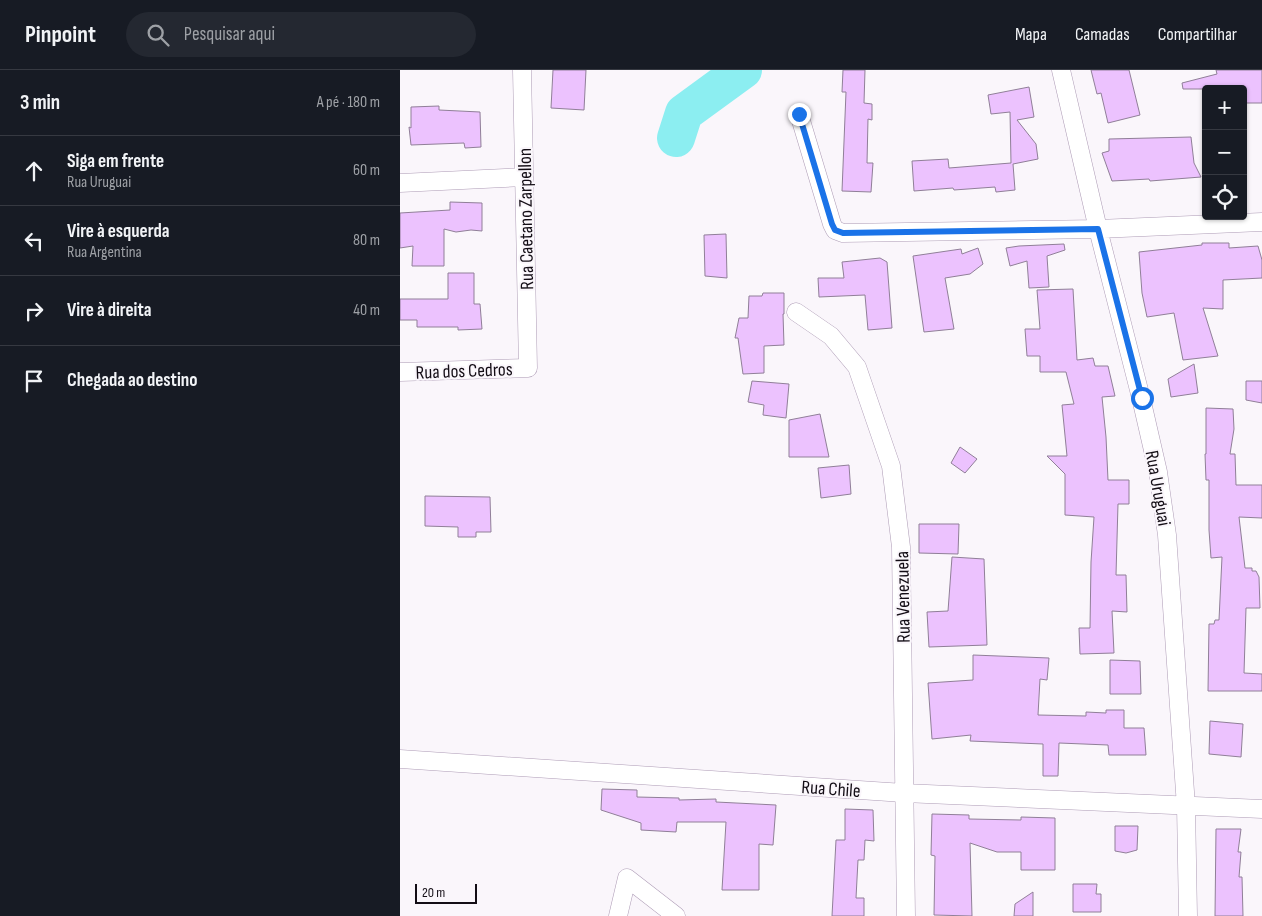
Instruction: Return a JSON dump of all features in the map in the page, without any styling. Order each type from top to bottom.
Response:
[{"type":"street","name":"Rua Caetano Zarpellon","points":[[522,70],[528,368]]},
{"type":"street","name":"Rua Uruguai","points":[[1061,70],[1098,229],[1142,398],[1158,472],[1167,535],[1186,806],[1188,916]]},
{"type":"street","points":[[799,114],[832,224],[835,230],[843,233],[1098,229],[1262,222]]},
{"type":"street","points":[[400,183],[524,177]]},
{"type":"street","name":"Rua Venezuela","points":[[796,312],[831,336],[857,367],[891,466],[902,546],[906,916]]},
{"type":"street","name":"Rua dos Cedros","points":[[400,372],[528,368]]},
{"type":"street","name":"Rua Chile","points":[[400,759],[904,793],[1262,809]]},
{"type":"street","points":[[618,916],[627,878],[676,916]]},
{"type":"building","points":[[553,70],[586,70],[584,110],[551,108]]},
{"type":"building","points":[[843,70],[865,70],[864,103],[872,104],[872,120],[868,119],[867,163],[873,163],[871,192],[842,191],[846,92],[842,92]]},
{"type":"building","points":[[1091,70],[1129,70],[1140,115],[1108,123],[1101,93],[1097,94]]},
{"type":"building","points":[[1216,70],[1262,70],[1262,103],[1247,103],[1247,85],[1202,85],[1202,89],[1183,89],[1182,83],[1217,74]]},
{"type":"building","points":[[1029,87],[1034,117],[1017,120],[1036,144],[1038,159],[1013,164],[1015,190],[996,192],[995,187],[914,191],[912,161],[948,159],[949,168],[1011,163],[1010,112],[991,114],[988,95]]},
{"type":"building","points":[[439,106],[439,110],[480,112],[481,147],[465,148],[464,143],[411,145],[409,127],[411,128],[411,107]]},
{"type":"building","points":[[1191,137],[1194,163],[1201,177],[1150,181],[1149,179],[1112,181],[1102,153],[1109,151],[1109,139]]},
{"type":"building","points":[[450,202],[482,203],[482,231],[456,232],[444,229],[444,266],[412,266],[413,246],[400,248],[400,213],[450,210]]},
{"type":"building","points":[[726,234],[727,278],[705,276],[704,235]]},
{"type":"building","points":[[1202,243],[1229,243],[1229,248],[1258,246],[1262,260],[1262,278],[1223,280],[1223,309],[1203,308],[1218,356],[1183,360],[1174,313],[1147,317],[1142,293],[1139,252],[1202,245]]},
{"type":"building","points":[[1064,244],[1065,250],[1047,256],[1049,287],[1029,288],[1027,261],[1010,266],[1006,248]]},
{"type":"building","points":[[978,248],[983,264],[970,274],[945,278],[954,329],[924,332],[913,256],[961,249],[962,254]]},
{"type":"building","points":[[880,258],[887,262],[892,328],[868,330],[865,295],[819,297],[818,278],[844,278],[842,262]]},
{"type":"building","points":[[448,273],[474,273],[474,304],[480,304],[482,329],[458,330],[458,327],[417,327],[417,320],[400,320],[400,299],[448,299]]},
{"type":"building","points":[[1073,289],[1077,360],[1093,358],[1095,366],[1108,366],[1115,396],[1102,397],[1108,480],[1129,480],[1129,504],[1118,504],[1116,575],[1126,575],[1127,612],[1112,611],[1114,653],[1080,654],[1079,628],[1090,628],[1094,517],[1065,515],[1065,474],[1047,456],[1067,456],[1062,405],[1074,404],[1066,372],[1040,372],[1040,356],[1027,356],[1025,329],[1040,329],[1037,290]]},
{"type":"building","points":[[763,293],[784,293],[784,345],[764,346],[764,373],[743,374],[738,338],[735,338],[739,318],[748,318],[749,296],[762,296]]},
{"type":"building","points":[[1194,364],[1198,393],[1171,397],[1168,379]]},
{"type":"building","points":[[752,381],[789,384],[786,418],[763,415],[764,405],[748,402]]},
{"type":"building","points":[[1246,381],[1262,381],[1262,403],[1246,400]]},
{"type":"building","points":[[1206,408],[1233,409],[1234,429],[1230,454],[1235,454],[1236,485],[1262,485],[1262,518],[1239,517],[1245,568],[1252,568],[1252,571],[1256,571],[1259,577],[1260,608],[1246,608],[1244,673],[1262,674],[1262,691],[1208,691],[1209,624],[1214,624],[1215,620],[1219,620],[1222,557],[1211,558],[1209,480],[1206,480],[1205,454]]},
{"type":"building","points":[[820,414],[829,457],[789,457],[789,420]]},
{"type":"building","points":[[960,447],[977,459],[965,473],[951,463]]},
{"type":"building","points":[[849,465],[851,494],[821,498],[818,468]]},
{"type":"building","points":[[425,496],[490,497],[491,532],[476,532],[476,537],[458,537],[458,527],[425,526]]},
{"type":"building","points":[[919,524],[959,524],[958,554],[919,553]]},
{"type":"building","points":[[952,557],[984,559],[987,645],[929,647],[927,612],[948,611]]},
{"type":"building","points":[[973,655],[1049,658],[1047,680],[1040,679],[1038,715],[1086,716],[1086,712],[1106,713],[1106,710],[1124,710],[1124,728],[1144,728],[1146,755],[1109,755],[1108,745],[1059,743],[1058,776],[1043,776],[1043,744],[970,741],[971,735],[932,739],[928,683],[973,680]]},
{"type":"building","points":[[1110,660],[1140,661],[1141,694],[1110,694]]},
{"type":"building","points":[[1210,721],[1243,724],[1241,757],[1209,754]]},
{"type":"building","points":[[602,789],[637,790],[637,797],[679,798],[679,800],[716,799],[716,802],[776,805],[773,845],[759,844],[759,890],[722,890],[726,822],[677,822],[676,832],[641,830],[641,823],[601,810]]},
{"type":"building","points":[[845,809],[873,810],[874,841],[865,840],[864,860],[858,860],[856,898],[864,898],[864,916],[832,916],[836,840],[845,840]]},
{"type":"building","points":[[932,814],[969,815],[969,819],[1021,820],[1021,817],[1055,818],[1055,870],[1021,870],[1021,852],[997,852],[970,843],[972,916],[934,915],[935,856],[931,855]]},
{"type":"building","points":[[1115,826],[1138,826],[1137,850],[1126,853],[1115,851]]},
{"type":"building","points":[[1216,829],[1241,829],[1238,852],[1241,852],[1239,877],[1242,877],[1243,916],[1215,916]]},
{"type":"building","points":[[1073,884],[1097,884],[1096,894],[1101,894],[1101,912],[1073,912]]},
{"type":"building","points":[[1033,892],[1033,916],[1014,916],[1015,904]]},
{"type":"waterway","points":[[676,138],[684,113],[743,70]]},
{"type":"route","points":[[799,114],[835,230],[843,233],[858,234],[1098,229],[1142,398]]}]
